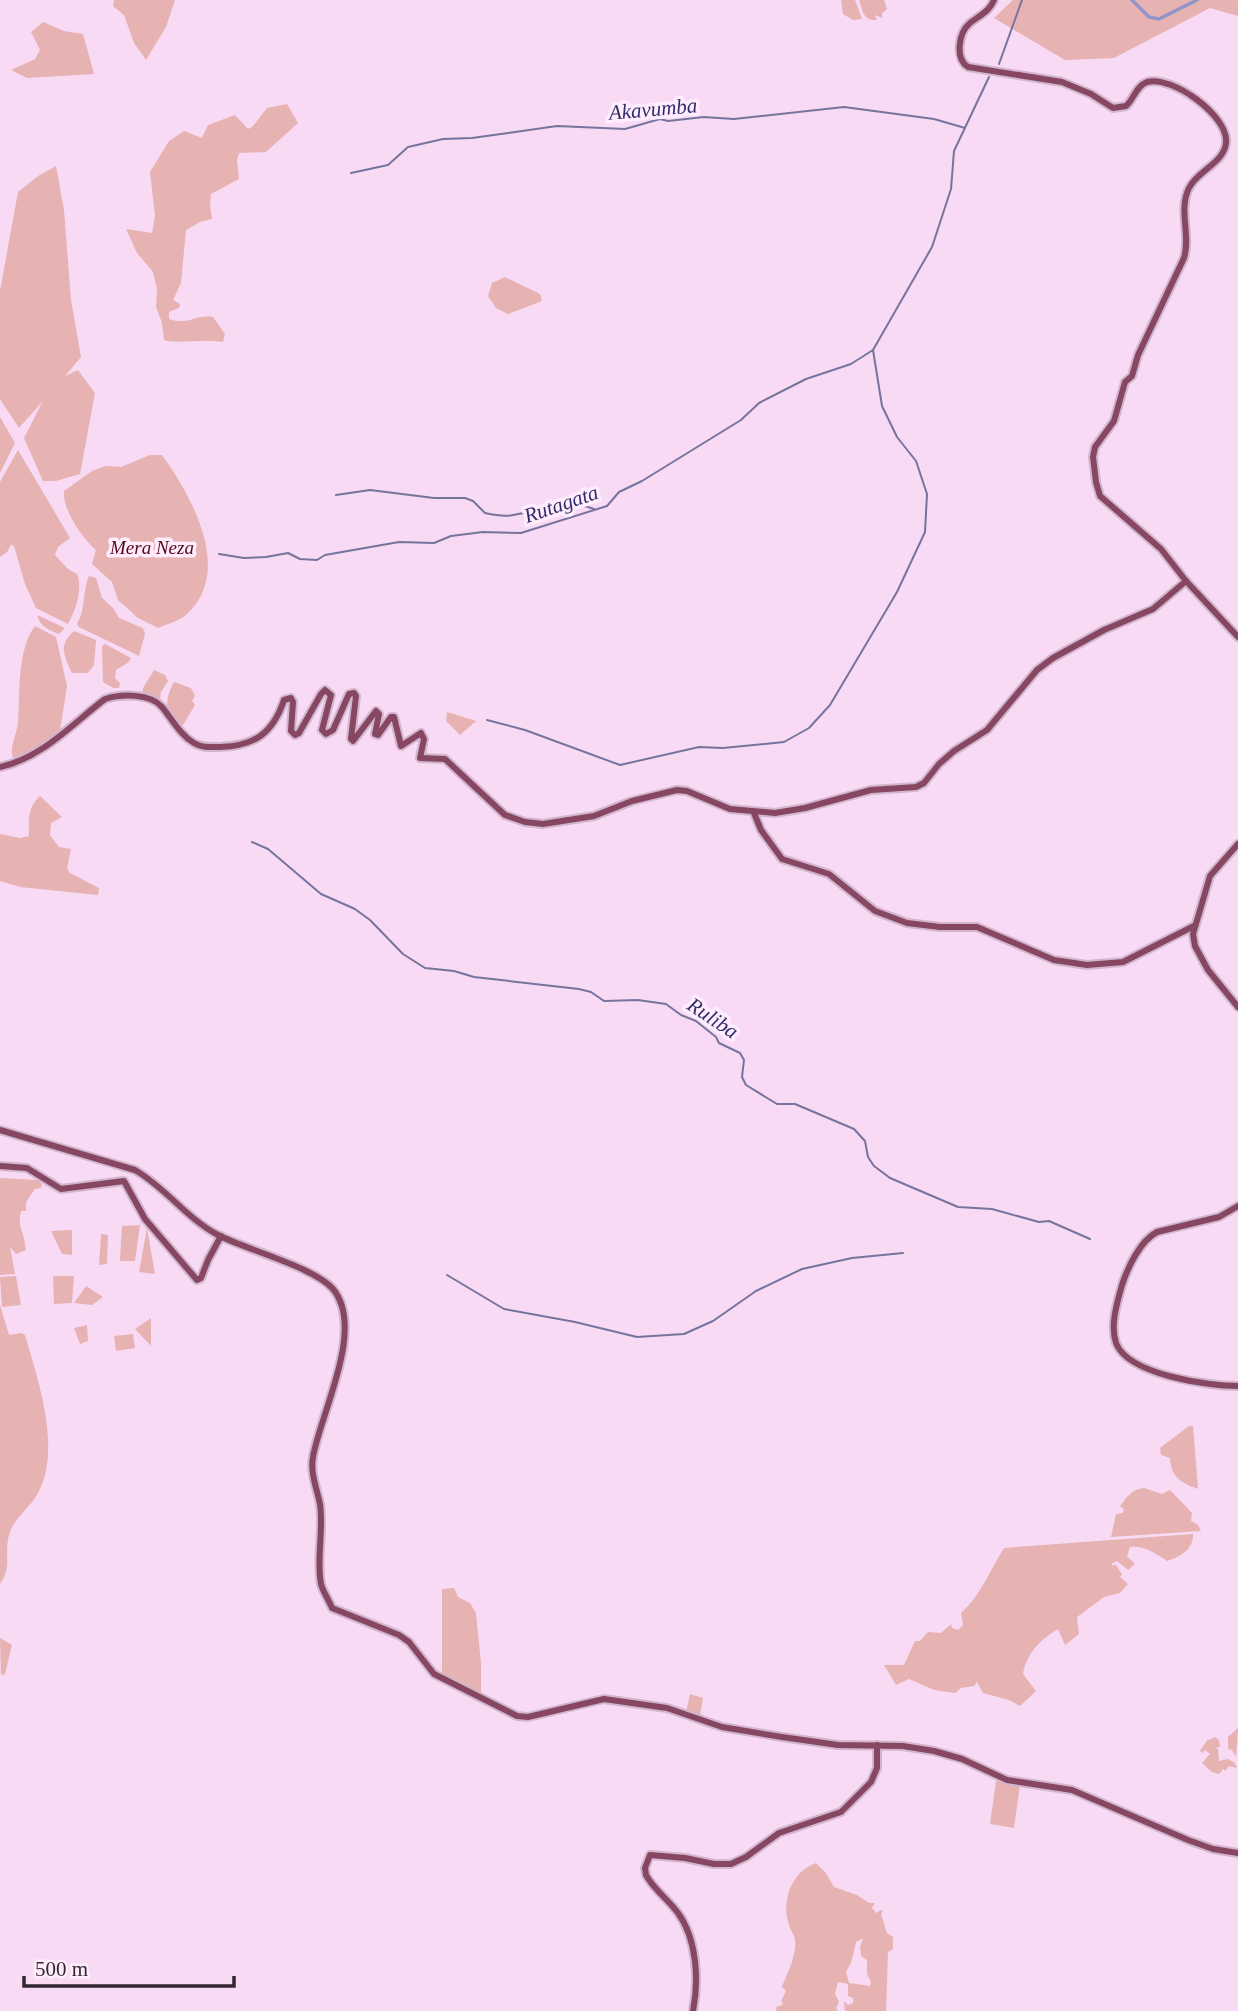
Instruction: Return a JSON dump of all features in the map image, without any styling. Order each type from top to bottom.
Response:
[{"type":"main road","points":[[994,0],[989,10],[968,24],[962,38],[959,57],[968,67],[1062,82],[1091,94],[1113,108],[1126,106],[1145,83],[1157,82],[1185,92],[1200,102],[1216,117],[1225,132],[1223,153],[1194,180],[1187,191],[1184,205],[1184,258],[1138,355],[1132,376],[1125,382],[1114,421],[1096,447],[1093,457],[1100,496],[1156,544],[1238,637]]},
{"type":"main road","points":[[0,767],[34,754],[64,734],[105,699],[113,696],[136,696],[152,700],[161,706],[190,741],[198,746],[237,747],[247,744],[275,723],[287,698],[293,702],[291,731],[295,735],[299,733],[325,690],[331,695],[323,733],[327,734],[333,730],[349,694],[354,693],[353,741],[376,711],[379,713],[375,734],[378,735],[391,717],[394,717],[401,746],[421,733],[424,740],[420,758],[445,759],[502,812],[525,822],[554,824],[583,818],[632,801],[677,790],[687,791],[730,809],[754,813],[789,812],[871,790],[916,787],[924,783],[947,757],[987,730],[1037,670],[1053,658],[1104,630],[1153,609],[1186,581]]},
{"type":"main road","points":[[754,813],[758,826],[782,859],[833,876],[875,911],[907,922],[940,927],[977,927],[1054,960],[1087,965],[1123,962],[1194,926]]},
{"type":"main road","points":[[1238,845],[1210,876],[1194,926],[1194,940],[1201,958],[1238,1007]]},
{"type":"main road","points":[[0,1130],[135,1170],[151,1179],[193,1219],[220,1236],[322,1280],[335,1292],[344,1319],[340,1369],[312,1458],[320,1510],[321,1584],[332,1608],[399,1635],[409,1642],[434,1674],[517,1716],[528,1717],[604,1699],[667,1708],[729,1729],[838,1745],[877,1745],[934,1751],[962,1759],[1007,1780],[1072,1790],[1188,1840],[1213,1849],[1238,1853]]},
{"type":"main road","points":[[0,1166],[27,1168],[61,1189],[124,1181],[145,1219],[197,1280],[201,1278],[220,1236]]},
{"type":"main road","points":[[1238,1206],[1219,1217],[1162,1231],[1149,1237],[1124,1279],[1114,1327],[1119,1349],[1143,1366],[1196,1383],[1238,1386]]},
{"type":"main road","points":[[693,2011],[694,1966],[691,1939],[681,1916],[646,1875],[645,1868],[650,1855],[731,1864],[746,1857],[779,1833],[841,1812],[871,1782],[877,1768],[877,1745]]},
{"type":"green space","points":[[114,0],[175,0],[166,27],[146,60],[134,43],[124,15],[113,6]]},
{"type":"green space","points":[[841,0],[855,0],[862,19],[853,20],[843,14]]},
{"type":"green space","points":[[859,0],[884,0],[887,9],[882,13],[882,18],[875,15],[877,20],[872,20],[864,15]]},
{"type":"green space","points":[[1013,0],[1238,0],[1238,16],[1210,8],[1114,58],[1065,60],[994,18]]},
{"type":"green space","points":[[43,22],[64,31],[83,34],[94,74],[27,78],[11,70],[35,59],[40,50],[31,32]]},
{"type":"green space","points":[[287,104],[298,123],[266,152],[239,153],[239,179],[211,194],[212,219],[186,230],[181,283],[173,300],[180,304],[179,308],[169,312],[169,319],[182,321],[213,317],[225,334],[223,342],[164,340],[156,307],[157,289],[153,272],[137,253],[126,229],[152,233],[155,216],[150,172],[169,141],[184,131],[202,138],[208,125],[235,115],[248,129],[267,108]]},
{"type":"green space","points":[[56,166],[64,210],[71,300],[81,357],[65,376],[78,370],[95,393],[80,474],[56,481],[43,481],[24,438],[43,401],[19,428],[0,399],[0,291],[18,192]]},
{"type":"green space","points":[[505,277],[540,294],[542,301],[508,314],[496,308],[488,296],[492,283]]},
{"type":"green space","points":[[0,417],[15,443],[0,473]]},
{"type":"green space","points":[[18,450],[70,538],[58,547],[55,555],[77,574],[79,580],[78,599],[68,624],[36,608],[25,584],[14,546],[11,545],[0,557],[0,482]]},
{"type":"green space","name":"Mera Neza","points":[[150,455],[162,455],[185,491],[203,533],[207,555],[207,577],[201,596],[187,614],[158,628],[138,618],[118,600],[112,582],[92,564],[96,550],[74,523],[64,498],[64,491],[92,471],[105,466],[121,467]]},
{"type":"green space","points":[[89,576],[96,578],[102,598],[119,618],[143,628],[145,634],[139,656],[77,624]]},
{"type":"green space","points":[[37,615],[65,628],[59,634],[52,631],[43,625]]},
{"type":"green space","points":[[35,626],[56,637],[67,686],[60,731],[42,746],[14,759],[12,751],[18,723],[22,659]]},
{"type":"green space","points":[[74,631],[96,640],[94,665],[88,673],[72,673],[65,655],[64,646]]},
{"type":"green space","points":[[105,644],[131,658],[116,670],[115,678],[120,683],[119,688],[113,688],[103,682],[102,648]]},
{"type":"green space","points":[[154,670],[165,675],[168,681],[161,692],[160,701],[142,695],[143,688]]},
{"type":"green space","points":[[174,682],[191,688],[195,696],[192,701],[195,705],[183,725],[171,718],[167,707]]},
{"type":"green space","points":[[447,712],[476,721],[460,735],[446,721]]},
{"type":"green space","points":[[40,796],[62,817],[51,823],[50,835],[59,847],[71,849],[67,868],[70,873],[99,888],[98,895],[20,887],[0,881],[0,834],[20,838],[29,836],[31,810]]},
{"type":"green space","points":[[0,1178],[38,1180],[42,1184],[26,1202],[26,1211],[21,1211],[20,1223],[26,1250],[16,1254],[10,1247],[15,1274],[0,1275]]},
{"type":"green space","points":[[140,1225],[135,1261],[120,1261],[122,1226]]},
{"type":"green space","points":[[147,1228],[155,1274],[139,1272]]},
{"type":"green space","points":[[72,1230],[72,1255],[62,1254],[51,1231]]},
{"type":"green space","points":[[101,1234],[108,1235],[107,1264],[99,1265]]},
{"type":"green space","points":[[16,1276],[21,1305],[2,1307],[0,1277]]},
{"type":"green space","points":[[53,1276],[74,1276],[72,1303],[54,1304]]},
{"type":"green space","points":[[86,1286],[103,1297],[92,1305],[74,1303]]},
{"type":"green space","points":[[0,1305],[9,1335],[25,1335],[45,1414],[48,1456],[38,1493],[10,1532],[6,1571],[0,1584]]},
{"type":"green space","points":[[151,1318],[151,1346],[135,1329]]},
{"type":"green space","points":[[87,1325],[88,1341],[80,1344],[74,1328]]},
{"type":"green space","points":[[133,1334],[135,1348],[116,1351],[114,1336]]},
{"type":"green space","points":[[1189,1426],[1193,1426],[1198,1489],[1175,1475],[1170,1458],[1161,1455],[1160,1448]]},
{"type":"green space","points":[[1144,1488],[1162,1494],[1170,1490],[1192,1513],[1191,1521],[1198,1525],[1201,1531],[1111,1537],[1116,1514],[1123,1513],[1124,1509],[1120,1506],[1133,1492]]},
{"type":"green space","points":[[1193,1534],[1189,1548],[1167,1561],[1145,1549],[1130,1547],[1127,1556],[1135,1564],[1128,1570],[1117,1561],[1111,1564],[1115,1564],[1122,1574],[1120,1577],[1128,1584],[1120,1593],[1104,1597],[1077,1617],[1079,1634],[1065,1645],[1058,1629],[1035,1648],[1027,1660],[1023,1674],[1036,1691],[1020,1706],[983,1693],[977,1682],[974,1686],[961,1688],[955,1693],[934,1690],[909,1679],[896,1685],[884,1665],[904,1665],[915,1641],[920,1641],[928,1632],[941,1633],[951,1624],[952,1628],[958,1630],[963,1625],[961,1613],[980,1590],[1004,1548]]},
{"type":"green space","points":[[454,1588],[458,1597],[470,1603],[476,1613],[481,1694],[442,1675],[442,1589]]},
{"type":"green space","points":[[0,1638],[12,1645],[5,1674],[1,1675]]},
{"type":"green space","points":[[690,1694],[703,1698],[700,1716],[686,1713]]},
{"type":"green space","points":[[1238,1728],[1236,1757],[1232,1750],[1228,1749],[1228,1737]]},
{"type":"green space","points":[[1215,1737],[1219,1740],[1220,1747],[1215,1748],[1218,1749],[1219,1761],[1228,1759],[1235,1763],[1237,1768],[1229,1766],[1219,1774],[1212,1772],[1202,1763],[1210,1754],[1205,1750],[1202,1753],[1200,1751],[1208,1739]]},
{"type":"green space","points":[[996,1781],[1020,1785],[1014,1828],[990,1824]]},
{"type":"green space","points":[[816,1863],[834,1887],[857,1895],[869,1903],[875,1903],[872,1908],[876,1913],[883,1911],[881,1914],[887,1933],[893,1937],[893,1949],[888,1952],[886,2011],[845,2011],[844,2001],[848,2005],[853,2003],[853,1998],[848,1996],[848,1984],[838,1982],[835,1994],[839,2002],[836,2008],[838,2011],[776,2011],[777,2006],[783,2003],[781,2001],[786,1991],[782,1987],[795,1952],[795,1938],[787,1916],[787,1897],[794,1880],[807,1867]],"holes":[[[863,1938],[861,1956],[867,1960],[870,1986],[849,1983],[846,1972],[856,1942]]]},
{"type":"waterway","points":[[999,64],[1022,0]]},
{"type":"waterway","points":[[1132,0],[1149,17],[1159,19],[1197,0]]},
{"type":"waterway","points":[[487,720],[525,730],[620,765],[699,747],[723,748],[784,742],[809,728],[830,705],[897,592],[925,532],[927,494],[916,461],[897,437],[882,406],[873,350],[932,247],[951,189],[954,151],[989,77]]},
{"type":"waterway","name":"Akavumba","points":[[351,173],[388,165],[408,147],[443,139],[472,138],[557,126],[625,129],[660,119],[734,119],[844,107],[934,119],[965,128]]},
{"type":"waterway","name":"Rutagata","points":[[219,554],[244,558],[288,553],[300,559],[317,560],[325,555],[399,542],[434,543],[451,536],[483,532],[521,533],[607,506],[619,492],[642,481],[741,420],[759,403],[806,379],[851,364],[873,350]]},
{"type":"waterway","points":[[336,495],[370,490],[434,498],[465,498],[473,501],[485,513],[503,516],[561,503],[594,509]]},
{"type":"waterway","name":"Ruliba","points":[[252,842],[268,849],[321,894],[355,909],[370,920],[403,954],[425,968],[454,971],[474,977],[579,989],[591,992],[604,1001],[638,1000],[666,1004],[681,1015],[696,1021],[716,1037],[719,1043],[740,1053],[744,1060],[742,1077],[746,1085],[777,1104],[795,1104],[854,1129],[865,1141],[868,1157],[874,1166],[890,1178],[958,1207],[992,1209],[1039,1222],[1049,1221],[1090,1239]]},
{"type":"waterway","points":[[447,1275],[504,1309],[637,1337],[684,1334],[713,1321],[756,1291],[802,1269],[852,1258],[903,1253]]}]
